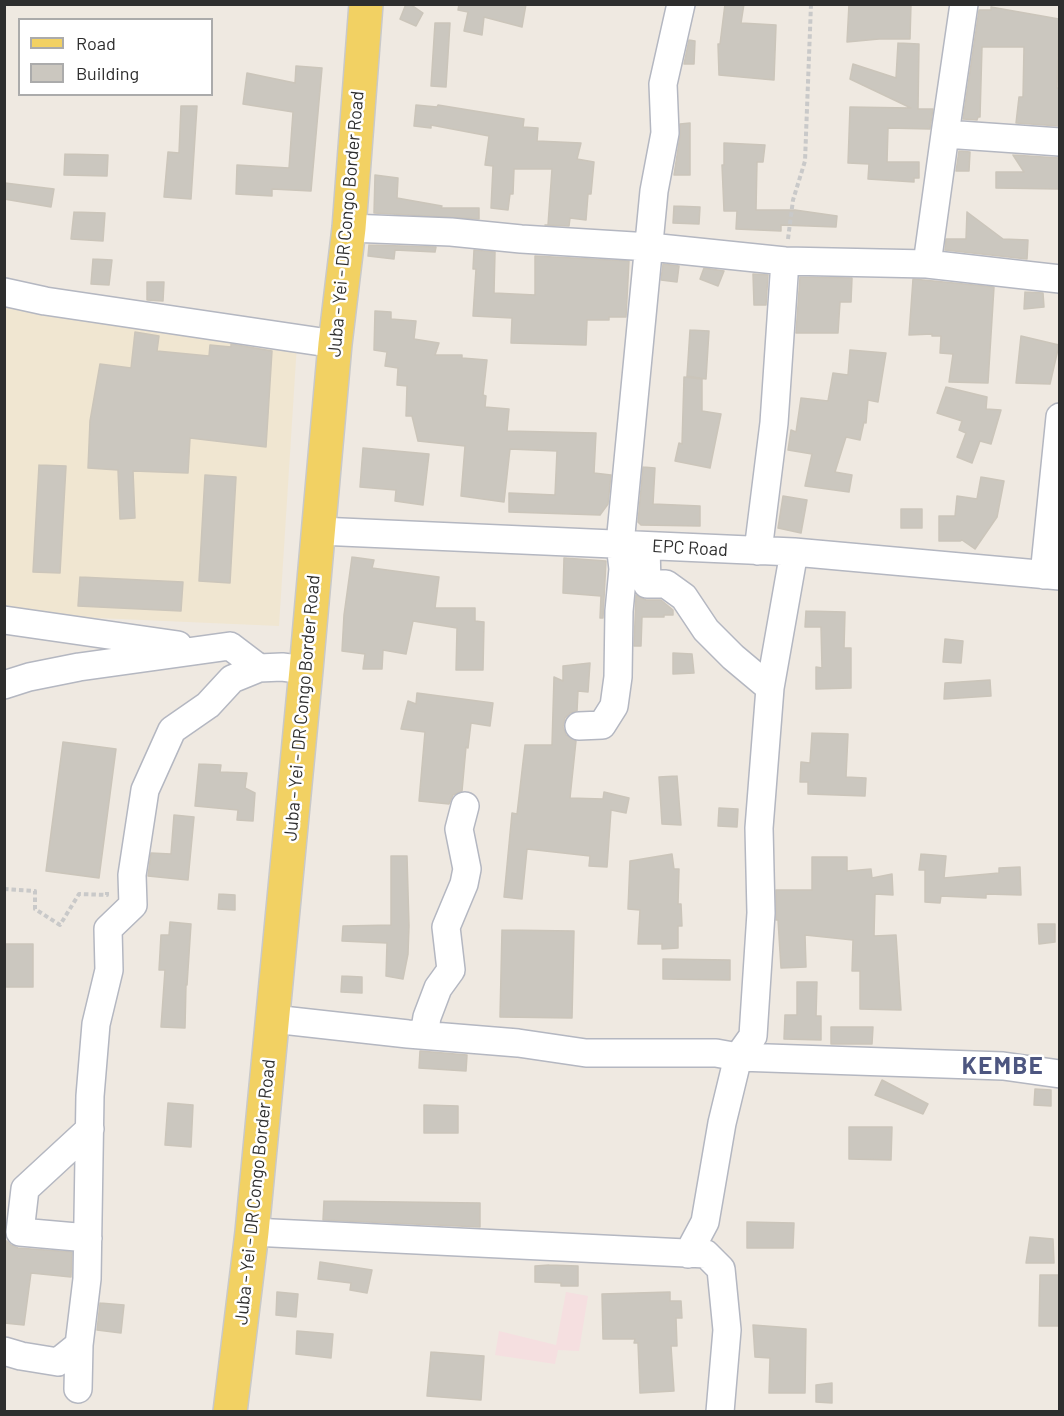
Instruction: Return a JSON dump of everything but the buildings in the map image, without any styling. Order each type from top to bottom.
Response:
[{"type":"main road","name":"Juba - Yei - DR Congo Border Road","points":[[230,1412],[252,1232],[273,1019],[335,344],[349,228],[366,4]]},
{"type":"street","points":[[579,726],[602,725],[614,706],[618,677],[618,611],[623,569],[633,545],[654,191],[665,133],[663,84],[681,4]]},
{"type":"street","points":[[927,264],[964,4]]},
{"type":"street","points":[[945,134],[1059,142]]},
{"type":"street","points":[[349,228],[451,232],[650,247],[786,261],[927,264],[1059,279]]},
{"type":"street","points":[[758,551],[774,423],[786,261]]},
{"type":"street","points":[[4,292],[45,301],[335,344]]},
{"type":"street","points":[[1052,575],[1059,417]]},
{"type":"street","name":"EPC Road","points":[[319,531],[794,552],[1052,575]]},
{"type":"street","points":[[633,545],[647,584],[666,584],[684,597],[706,630],[733,657],[770,688]]},
{"type":"street","points":[[688,1254],[705,1222],[722,1123],[738,1058],[753,1036],[761,913],[759,828],[770,688],[794,552]]},
{"type":"street","points":[[4,620],[203,649]]},
{"type":"street","points":[[4,685],[29,677],[79,667],[230,645],[259,668]]},
{"type":"street","points":[[78,1389],[79,1345],[87,1279],[90,1096],[96,1024],[109,970],[108,929],[133,906],[132,875],[145,790],[172,730],[208,705],[232,679],[259,668],[282,667],[306,670]]},
{"type":"street","points":[[424,1035],[427,1017],[438,988],[451,969],[446,927],[464,884],[467,869],[459,829],[465,806]]},
{"type":"street","points":[[273,1019],[518,1043],[586,1053],[716,1053],[738,1058],[1003,1066],[1059,1074]]},
{"type":"street","points":[[88,1238],[20,1232],[25,1189],[90,1129]]},
{"type":"street","points":[[252,1232],[706,1254],[721,1269],[727,1330],[720,1412]]},
{"type":"street","points":[[4,1351],[58,1362],[79,1345]]},
{"type":"path","points":[[786,261],[793,200],[805,162],[811,4]]},
{"type":"path","points":[[4,889],[35,891],[35,909],[60,925],[79,894],[107,895],[108,886]]},
{"type":"shaded area","points":[[5,304],[297,344],[279,626],[5,614]]},
{"type":"shaded area","points":[[566,1292],[588,1296],[579,1351],[558,1350],[555,1364],[495,1355],[499,1331],[556,1345]]},
{"type":"district","name":"KEMBE","points":[[1003,1066]]}]
